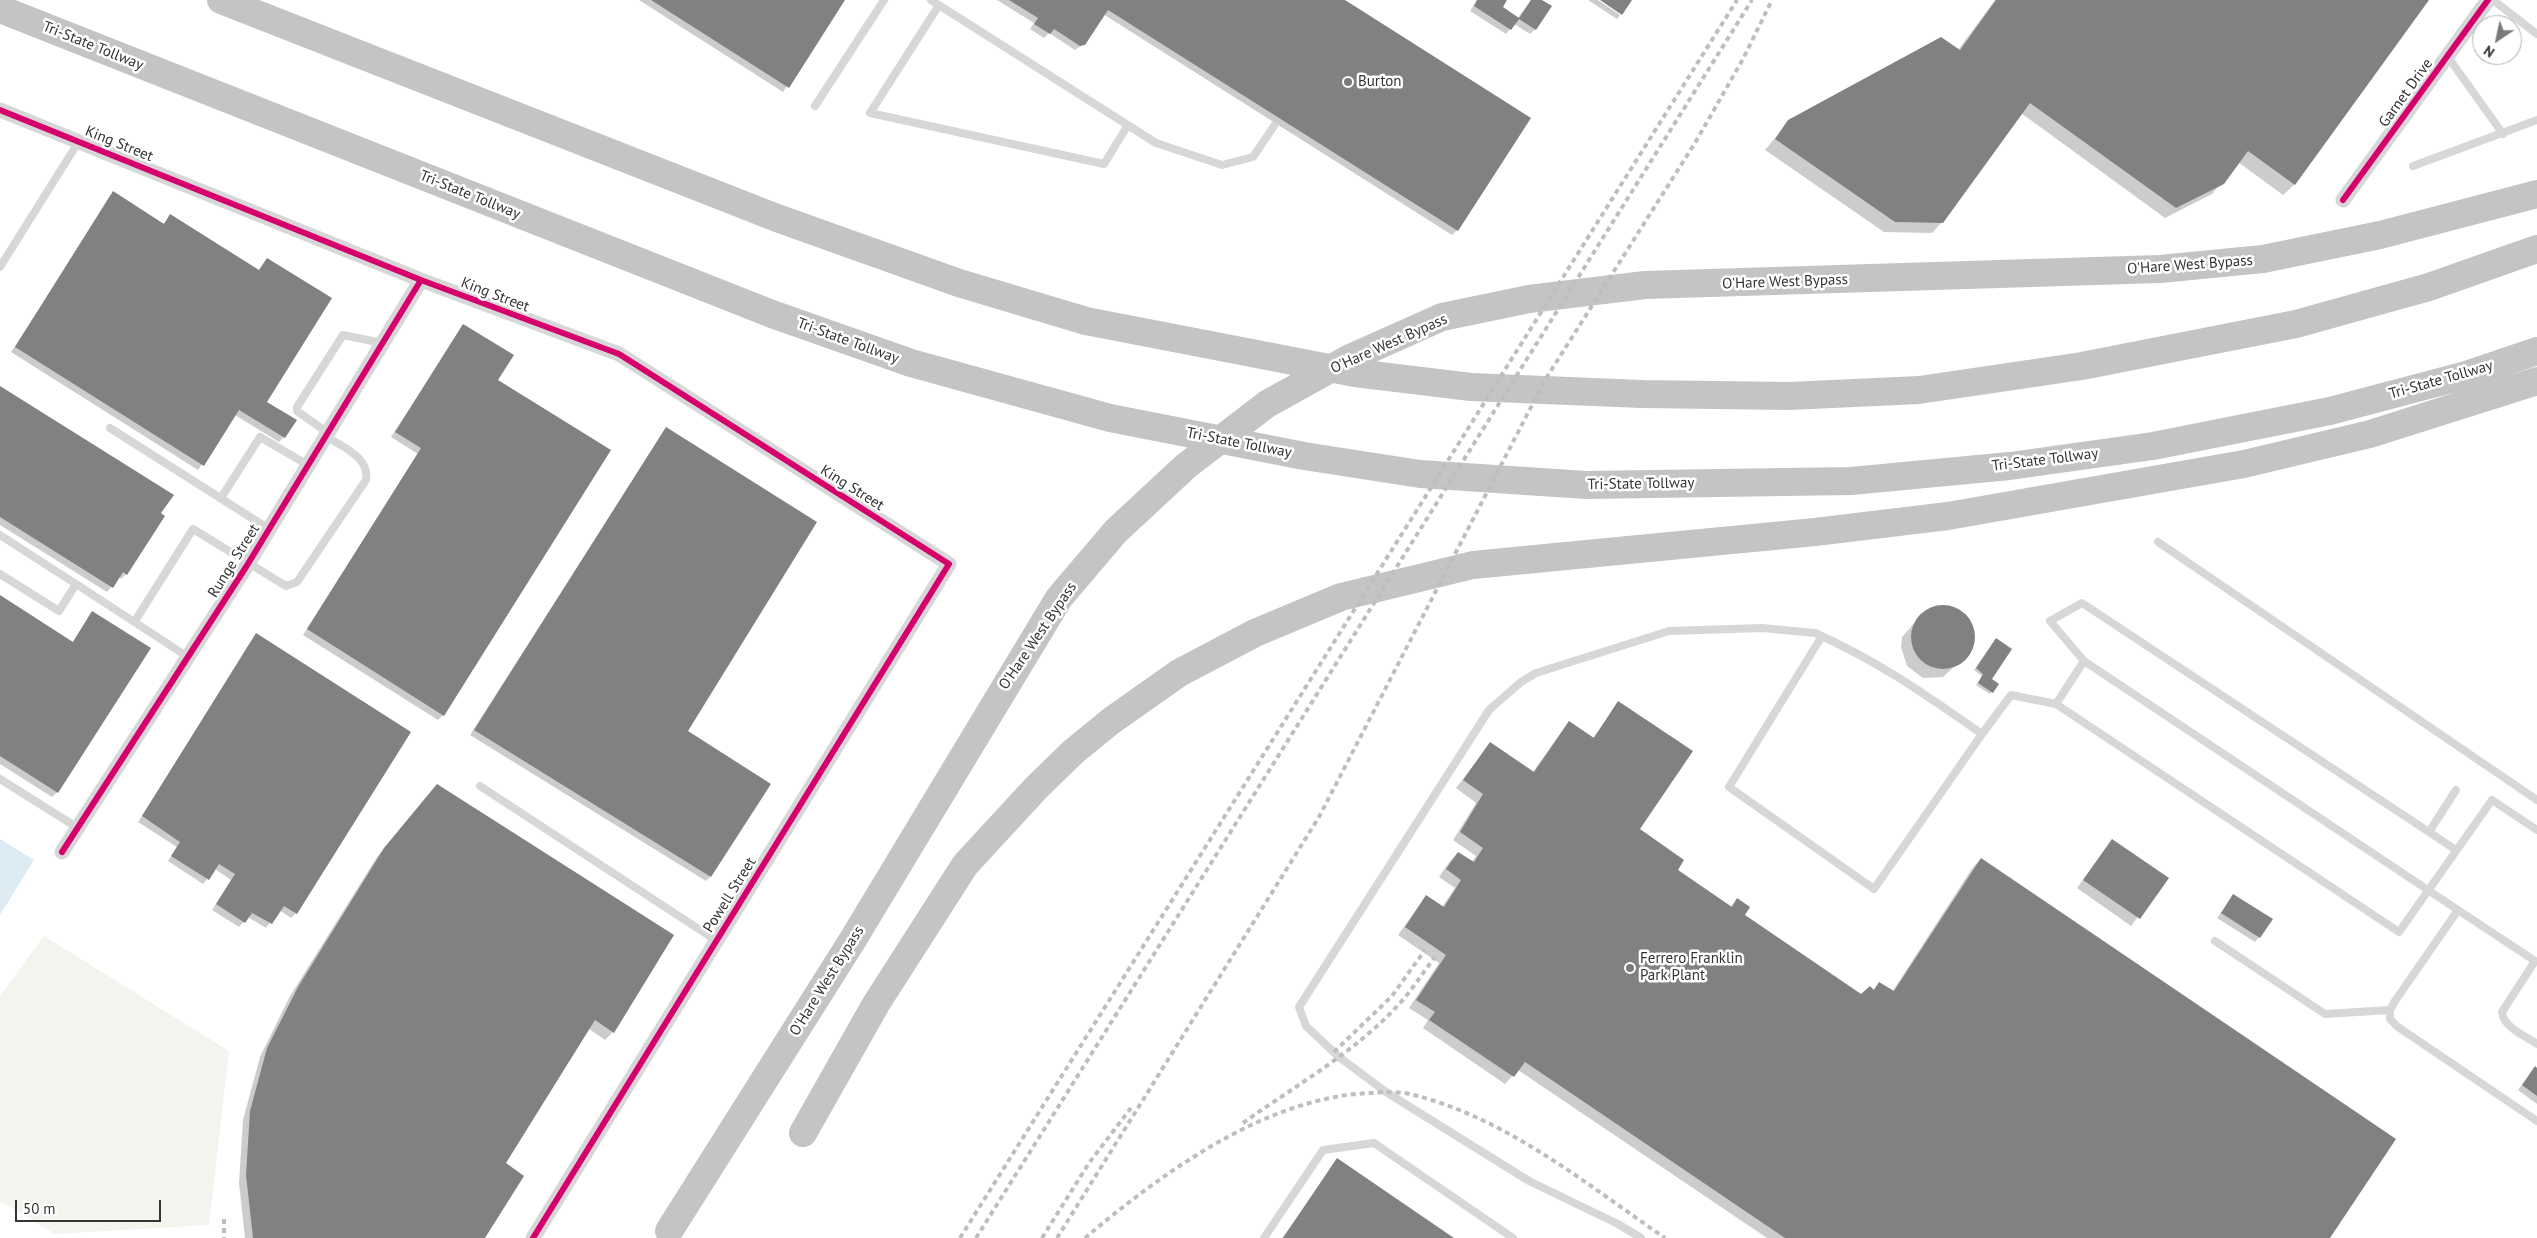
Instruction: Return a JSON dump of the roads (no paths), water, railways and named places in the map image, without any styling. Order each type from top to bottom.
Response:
[{"type":"highway","points":[[220,0],[777,218],[959,283],[1086,321],[1356,373],[1471,387],[1642,394],[1790,396],[1919,390],[2082,366],[2296,324],[2429,287],[2537,249]]},
{"type":"highway","name":"Tri-State Tollway","points":[[0,10],[772,314],[911,363],[1110,418],[1304,456],[1420,474],[1586,485],[1851,481],[2010,466],[2134,449],[2330,411],[2466,375],[2537,351]]},
{"type":"highway","name":"O'Hare West Bypass","points":[[669,1231],[852,941],[937,796],[1059,598],[1116,530],[1186,466],[1267,404],[1350,358],[1442,318],[1529,299],[1645,285],[2160,269],[2263,259],[2380,235],[2537,194]]},
{"type":"highway","points":[[803,1133],[876,1004],[965,865],[1036,788],[1073,752],[1111,721],[1179,673],[1255,633],[1341,597],[1473,565],[1948,516],[2244,464],[2370,434],[2537,381]]},
{"type":"street","name":"Garnet Drive","points":[[2343,200],[2488,0]]},
{"type":"street","name":"King Street","points":[[0,110],[421,280],[619,354],[950,564]]},
{"type":"street","name":"Runge Street","points":[[62,852],[269,529],[421,280]]},
{"type":"street","name":"Powell Street","points":[[533,1238],[950,564]]},
{"type":"lane","points":[[815,106],[884,0]]},
{"type":"lane","points":[[931,0],[1156,143],[1222,166],[1253,157],[1274,126]]},
{"type":"lane","points":[[2493,0],[2537,34]]},
{"type":"lane","points":[[939,5],[870,113],[1104,164],[1128,125]]},
{"type":"lane","points":[[2448,57],[2503,134]]},
{"type":"lane","points":[[2413,166],[2537,120]]},
{"type":"lane","points":[[0,266],[79,141]]},
{"type":"lane","points":[[135,621],[193,529],[286,586],[297,582],[366,480],[368,470],[364,462],[297,411],[297,407],[343,334],[382,343]]},
{"type":"lane","points":[[110,428],[269,529]]},
{"type":"lane","points":[[220,498],[260,437],[308,465]]},
{"type":"lane","points":[[0,535],[188,657]]},
{"type":"lane","points":[[2158,542],[2537,800]]},
{"type":"lane","points":[[0,574],[59,610],[76,584]]},
{"type":"lane","points":[[2456,850],[2082,603],[2050,621],[2084,661],[2535,962],[2502,1012],[2503,1019],[2507,1024],[2537,1044]]},
{"type":"lane","points":[[1641,1238],[1618,1224],[1529,1181],[1386,1092],[1339,1057],[1306,1026],[1300,1007],[1489,710],[1521,682],[1536,673],[1669,631],[1762,628],[1815,632],[1886,668],[1982,734]]},
{"type":"lane","points":[[1822,636],[1729,787],[1874,889],[1982,734],[2011,696],[2056,704],[2399,932],[2492,800],[2537,830]]},
{"type":"lane","points":[[2056,704],[2084,661]]},
{"type":"lane","points":[[0,779],[78,828]]},
{"type":"lane","points":[[480,786],[717,941]]},
{"type":"lane","points":[[2429,832],[2456,790]]},
{"type":"lane","points":[[2458,910],[2390,1010],[2390,1019],[2398,1027],[2537,1121]]},
{"type":"lane","points":[[2215,941],[2325,1014],[2390,1010]]},
{"type":"lane","points":[[1264,1238],[1323,1150],[1374,1143],[1512,1238]]},
{"type":"railway","points":[[960,1238],[1737,0]]},
{"type":"railway","points":[[976,1238],[1752,0]]},
{"type":"railway","points":[[1057,1238],[1319,817],[1545,380],[1695,143],[1743,59],[1772,0]]},
{"type":"railway","points":[[1334,1052],[1392,996],[1425,950]]},
{"type":"railway","points":[[1243,1123],[1325,1067],[1383,1021],[1409,992],[1435,957]]},
{"type":"railway","points":[[1085,1238],[1148,1188],[1183,1164],[1219,1142],[1256,1123],[1294,1108],[1333,1097],[1393,1092],[1409,1094],[1449,1106],[1482,1120],[1514,1137],[1576,1175],[1665,1238]]},
{"type":"railway","points":[[1042,1238],[1089,1163],[1131,1108]]},
{"type":"railway","points":[[224,1219],[224,1238]]},
{"type":"place","name":"Burton","points":[[1348,82]]},
{"type":"place","name":"Ferrero Franklin Park Plant","points":[[1630,968]]}]
